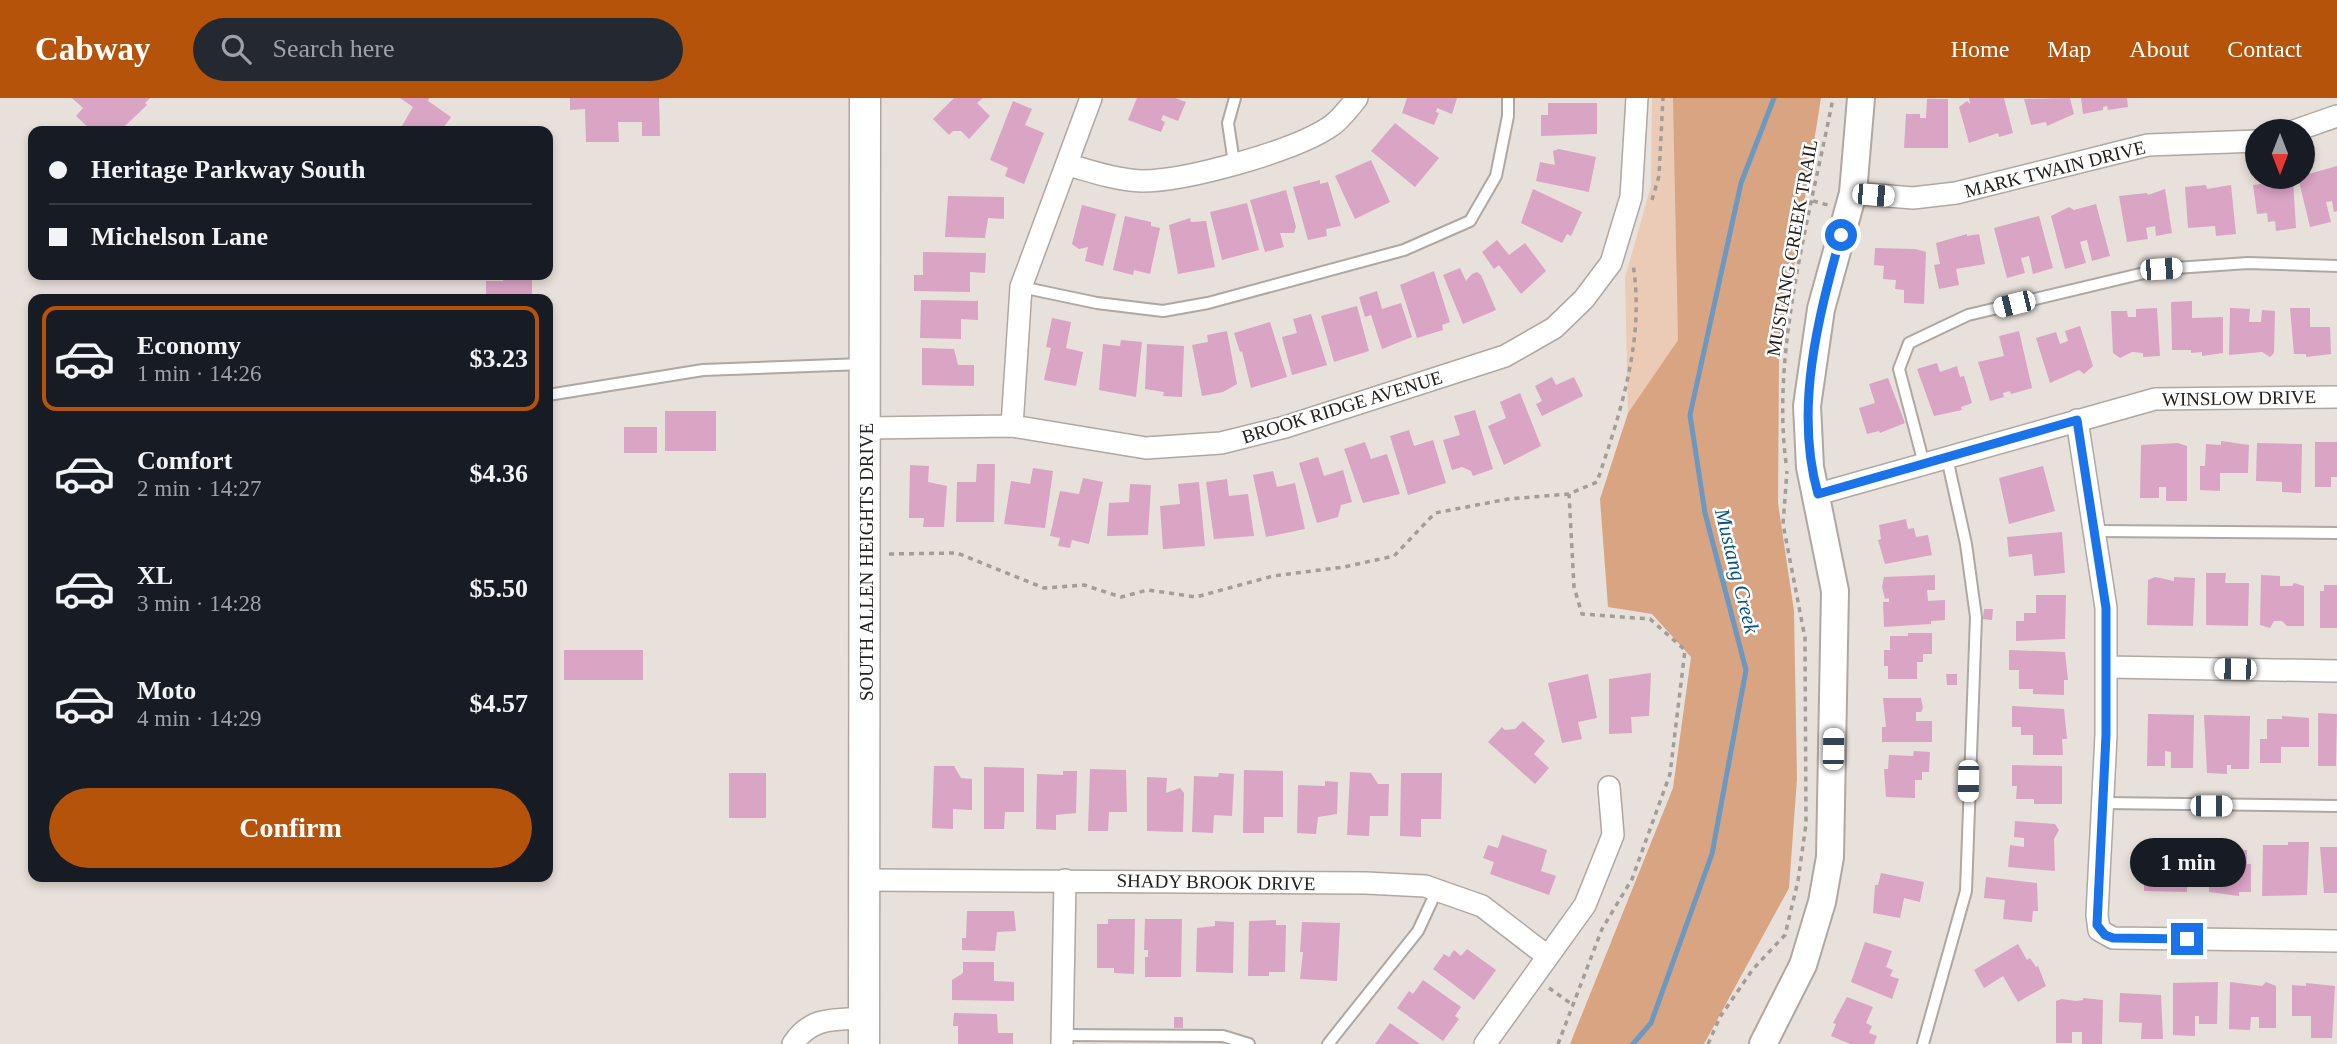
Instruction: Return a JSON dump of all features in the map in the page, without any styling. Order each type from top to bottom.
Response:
[{"type":"main road","name":"SOUTH ALLEN HEIGHTS DRIVE","points":[[863,1033],[865,98]]},
{"type":"street","points":[[1012,426],[1021,287],[1069,164],[1091,98]]},
{"type":"street","points":[[1069,164],[1107,176],[1157,181],[1234,163],[1307,138],[1332,125],[1357,98]]},
{"type":"street","name":"BROOK RIDGE AVENUE","points":[[866,428],[1012,426],[1146,448],[1221,443],[1285,427],[1505,356],[1554,328],[1584,299],[1611,263],[1630,197],[1637,98]]},
{"type":"street","points":[[1768,1043],[1803,965],[1822,902],[1830,857],[1835,591],[1818,494],[1810,467],[1807,406],[1821,309],[1853,193],[1861,98]]},
{"type":"street","points":[[2315,124],[2337,116]]},
{"type":"street","name":"MARK TWAIN DRIVE","points":[[1853,193],[1913,198],[1956,193],[2148,145],[2245,141]]},
{"type":"street","name":"WINSLOW DRIVE","points":[[1818,494],[2155,398],[2337,397]]},
{"type":"street","points":[[2077,420],[2106,608],[2107,667],[2097,915],[2099,930],[2113,938],[2337,941]]},
{"type":"street","points":[[2107,667],[2337,671]]},
{"type":"street","points":[[1485,1044],[1585,905],[1613,835],[1609,787]]},
{"type":"street","name":"SHADY BROOK DRIVE","points":[[865,880],[1366,883],[1425,886],[1482,906],[1546,956]]},
{"type":"street","points":[[1062,1040],[1065,880]]},
{"type":"street","points":[[793,1044],[801,1032],[820,1021],[863,1033]]},
{"type":"lane","points":[[1234,163],[1228,123],[1236,98]]},
{"type":"lane","points":[[1021,287],[1097,303],[1163,311],[1208,303],[1404,250],[1470,221],[1496,177],[1508,116],[1508,98]]},
{"type":"lane","points":[[1924,464],[1899,369],[1909,343],[1968,315],[2161,269],[2248,263],[2337,266]]},
{"type":"lane","points":[[553,394],[703,370],[866,364]]},
{"type":"lane","points":[[1923,1044],[1966,891],[1976,617],[1966,544],[1947,458]]},
{"type":"lane","points":[[2096,530],[2337,533]]},
{"type":"lane","points":[[2103,803],[2337,807]]},
{"type":"lane","points":[[1328,1044],[1418,931],[1437,890]]},
{"type":"lane","points":[[1062,1040],[1223,1036],[1249,1044]]},
{"type":"path","points":[[1648,212],[1659,176],[1663,98]]},
{"type":"path","name":"MUSTANG CREEK TRAIL","points":[[1708,1044],[1720,1017],[1752,969],[1785,935],[1798,881],[1806,824],[1805,638],[1783,524],[1787,472],[1780,419],[1793,300],[1833,98]]},
{"type":"path","points":[[884,554],[957,554],[1044,587],[1084,585],[1121,597],[1148,590],[1196,597],[1273,576],[1344,567],[1394,556],[1435,513],[1507,499],[1569,494],[1597,482],[1622,409],[1635,341],[1637,293],[1632,260]]},
{"type":"path","points":[[1569,494],[1574,555]]},
{"type":"path","points":[[1532,976],[1573,1004]]},
{"type":"shaded area","points":[[1652,98],[1675,98],[1678,340],[1628,413],[1625,278],[1651,186]]},
{"type":"shaded area","points":[[1673,98],[1821,98],[1779,361],[1778,503],[1794,611],[1797,779],[1789,888],[1704,1044],[1570,1044],[1673,788],[1691,657],[1652,614],[1608,607],[1600,499],[1628,413],[1678,340]]},
{"type":"building","points":[[72,98],[150,98],[145,103],[147,105],[125,126],[87,126],[76,116],[83,108]]},
{"type":"building","points":[[400,98],[429,98],[428,101],[451,117],[445,126],[402,126],[413,107]]},
{"type":"building","points":[[570,98],[659,98],[660,136],[642,136],[642,122],[618,122],[619,142],[586,142],[585,109],[570,110]]},
{"type":"building","points":[[954,98],[983,98],[977,103],[990,116],[969,139],[961,131],[953,131],[949,135],[933,119]]},
{"type":"building","points":[[1137,98],[1175,98],[1186,102],[1178,121],[1163,115],[1161,120],[1165,122],[1161,132],[1128,120]]},
{"type":"building","points":[[1407,98],[1457,98],[1452,114],[1437,108],[1436,112],[1439,113],[1434,125],[1402,113]]},
{"type":"building","points":[[1969,98],[2004,98],[2013,133],[1999,137],[1998,133],[1969,143],[1959,107],[1967,101],[1970,104]]},
{"type":"building","points":[[2070,98],[2074,114],[2047,126],[2046,122],[2031,125],[2024,99]]},
{"type":"building","points":[[2081,98],[2127,98],[2128,107],[2108,110],[2107,106],[2103,107],[2103,110],[2083,114]]},
{"type":"building","points":[[1927,99],[1948,99],[1948,148],[1904,148],[1906,114],[1920,114],[1920,118],[1926,118]]},
{"type":"building","points":[[1013,101],[1032,109],[1025,125],[1044,133],[1024,184],[1005,176],[1008,168],[990,160]]},
{"type":"building","points":[[1548,103],[1597,103],[1597,134],[1541,136],[1541,115],[1548,115]]},
{"type":"building","points":[[1395,123],[1439,158],[1415,187],[1371,151]]},
{"type":"building","points":[[1559,149],[1596,157],[1589,192],[1536,181],[1540,162],[1555,165],[1553,151]]},
{"type":"building","points":[[1371,160],[1390,202],[1355,219],[1335,176]]},
{"type":"building","points":[[2337,166],[2337,211],[2334,212],[2332,201],[2326,202],[2331,222],[2310,227],[2301,189],[2315,189],[2315,172]]},
{"type":"building","points":[[1320,180],[1320,184],[1328,182],[1341,226],[1326,229],[1327,236],[1308,240],[1293,187]]},
{"type":"building","points":[[2206,185],[2207,189],[2231,185],[2236,234],[2216,236],[2215,226],[2188,228],[2185,187]]},
{"type":"building","points":[[1533,189],[1582,212],[1571,236],[1567,234],[1562,243],[1521,223]]},
{"type":"building","points":[[2165,189],[2172,233],[2156,236],[2155,226],[2146,228],[2148,239],[2127,242],[2119,196],[2148,195]]},
{"type":"building","points":[[2254,189],[2294,189],[2296,228],[2276,231],[2275,221],[2268,222],[2267,213],[2257,214]]},
{"type":"building","points":[[1286,190],[1296,227],[1294,233],[1280,233],[1284,247],[1265,252],[1250,200]]},
{"type":"building","points":[[948,196],[1004,197],[1004,219],[988,218],[985,238],[945,237]]},
{"type":"building","points":[[1247,203],[1259,250],[1222,260],[1210,212]]},
{"type":"building","points":[[2096,204],[2110,256],[2092,261],[2087,240],[2080,242],[2086,263],[2065,269],[2051,216],[2069,207],[2074,210]]},
{"type":"building","points":[[1082,205],[1116,214],[1103,266],[1085,261],[1088,247],[1079,249],[1072,244]]},
{"type":"building","points":[[1125,216],[1151,222],[1151,226],[1160,228],[1150,274],[1134,270],[1133,275],[1113,270]]},
{"type":"building","points":[[2039,216],[2053,268],[2033,274],[2029,256],[2021,258],[2025,273],[2007,278],[1994,228]]},
{"type":"building","points":[[1190,218],[1191,222],[1206,221],[1215,267],[1178,274],[1169,225]]},
{"type":"building","points":[[1967,234],[1979,234],[1985,264],[1956,269],[1959,285],[1939,289],[1934,265],[1940,264],[1936,243]]},
{"type":"building","points":[[1497,240],[1509,255],[1525,243],[1546,271],[1521,294],[1499,265],[1494,269],[1482,252]]},
{"type":"building","points":[[1875,248],[1915,249],[1926,252],[1924,304],[1904,303],[1904,290],[1895,289],[1896,280],[1883,279],[1884,266],[1874,265]]},
{"type":"building","points":[[923,252],[986,253],[985,273],[970,272],[970,292],[914,291],[914,275],[923,275]]},
{"type":"building","points":[[1460,268],[1466,281],[1477,272],[1481,275],[1496,310],[1463,324],[1443,275]]},
{"type":"building","points":[[1434,271],[1450,322],[1442,325],[1443,330],[1417,338],[1400,285]]},
{"type":"building","points":[[532,280],[532,294],[486,294],[486,281]]},
{"type":"building","points":[[1377,291],[1382,309],[1401,303],[1412,337],[1382,349],[1371,315],[1365,317],[1359,297]]},
{"type":"building","points":[[921,300],[978,301],[978,320],[961,319],[961,339],[920,338]]},
{"type":"building","points":[[2192,301],[2192,318],[2223,317],[2223,353],[2202,356],[2202,352],[2172,350],[2171,302]]},
{"type":"building","points":[[1357,306],[1369,351],[1334,362],[1321,316]]},
{"type":"building","points":[[2157,308],[2160,356],[2143,357],[2143,353],[2132,352],[2120,358],[2113,353],[2111,311],[2127,311],[2128,317],[2136,317],[2136,309]]},
{"type":"building","points":[[2230,308],[2250,309],[2249,322],[2261,322],[2262,310],[2275,311],[2274,353],[2270,357],[2262,352],[2229,355]]},
{"type":"building","points":[[2290,308],[2310,308],[2310,327],[2330,327],[2331,354],[2306,357],[2306,354],[2294,354]]},
{"type":"building","points":[[1311,314],[1327,365],[1292,375],[1282,337],[1297,333],[1293,319]]},
{"type":"building","points":[[1052,318],[1071,322],[1066,348],[1083,352],[1076,386],[1044,380],[1051,348],[1046,347]]},
{"type":"building","points":[[1270,322],[1287,377],[1251,388],[1242,351],[1240,352],[1234,333]]},
{"type":"building","points":[[2080,326],[2093,366],[2084,374],[2079,370],[2050,383],[2036,338],[2056,332],[2060,344],[2068,341],[2065,331]]},
{"type":"building","points":[[1227,331],[1237,384],[1223,392],[1202,396],[1192,345],[1208,342],[1207,335]]},
{"type":"building","points":[[2019,331],[2032,388],[2011,394],[2010,391],[2003,393],[2004,397],[1990,401],[1978,362],[2004,356],[1999,336]]},
{"type":"building","points":[[1121,340],[1142,342],[1136,397],[1099,390],[1103,344],[1120,346]]},
{"type":"building","points":[[1147,344],[1184,346],[1182,397],[1163,396],[1164,392],[1145,389]]},
{"type":"building","points":[[922,348],[954,349],[958,365],[974,365],[974,386],[922,385]]},
{"type":"building","points":[[1937,363],[1940,372],[1957,366],[1960,377],[1964,376],[1972,403],[1961,407],[1962,410],[1934,416],[1917,369]]},
{"type":"building","points":[[1552,377],[1556,385],[1574,377],[1583,396],[1542,416],[1536,404],[1542,401],[1535,386]]},
{"type":"building","points":[[1888,378],[1905,423],[1880,433],[1867,434],[1859,408],[1875,403],[1869,384]]},
{"type":"building","points":[[1520,393],[1541,446],[1504,465],[1488,426],[1506,418],[1500,402]]},
{"type":"building","points":[[1475,410],[1493,469],[1473,476],[1471,471],[1462,467],[1452,470],[1443,440],[1460,435],[1454,416]]},
{"type":"building","points":[[665,411],[716,411],[716,451],[665,451]]},
{"type":"building","points":[[624,427],[657,427],[657,453],[624,453]]},
{"type":"building","points":[[1409,430],[1414,446],[1433,440],[1446,483],[1408,495],[1390,436]]},
{"type":"building","points":[[2221,441],[2249,445],[2248,473],[2220,473],[2220,491],[2200,490],[2200,466],[2205,466],[2206,444],[2221,445]]},
{"type":"building","points":[[1365,442],[1371,459],[1387,454],[1400,494],[1363,503],[1344,449]]},
{"type":"building","points":[[2315,442],[2337,442],[2337,477],[2331,477],[2331,487],[2315,487]]},
{"type":"building","points":[[2178,443],[2187,446],[2187,501],[2166,501],[2166,487],[2159,487],[2159,498],[2140,498],[2141,445]]},
{"type":"building","points":[[2257,443],[2302,444],[2301,493],[2282,492],[2282,482],[2256,481]]},
{"type":"building","points":[[1318,457],[1324,476],[1343,470],[1352,502],[1341,505],[1338,517],[1317,523],[1299,463]]},
{"type":"building","points":[[977,464],[995,464],[994,522],[956,522],[957,482],[976,482]]},
{"type":"building","points":[[910,465],[929,466],[928,482],[947,486],[944,527],[923,527],[924,518],[909,518]]},
{"type":"building","points":[[2043,466],[2055,511],[2009,524],[1999,478]]},
{"type":"building","points":[[1033,468],[1053,471],[1045,528],[1004,524],[1011,481],[1030,484]]},
{"type":"building","points":[[1273,471],[1277,487],[1295,483],[1305,529],[1266,537],[1253,475]]},
{"type":"building","points":[[1083,478],[1103,482],[1089,544],[1072,540],[1070,548],[1058,546],[1060,538],[1050,536],[1060,491],[1079,494]]},
{"type":"building","points":[[1227,479],[1229,496],[1248,494],[1254,536],[1214,539],[1206,482]]},
{"type":"building","points":[[1199,482],[1205,546],[1163,549],[1160,506],[1180,504],[1178,484]]},
{"type":"building","points":[[1130,484],[1151,485],[1148,535],[1107,536],[1109,503],[1129,502]]},
{"type":"building","points":[[1906,519],[1908,529],[1914,528],[1916,537],[1928,535],[1932,555],[1885,564],[1878,540],[1881,539],[1879,525]]},
{"type":"building","points":[[2062,532],[2065,573],[2034,576],[2032,554],[2009,557],[2007,537]]},
{"type":"building","points":[[2206,573],[2226,573],[2225,583],[2249,583],[2248,626],[2206,625]]},
{"type":"building","points":[[1935,575],[1935,590],[1927,590],[1928,601],[1945,600],[1945,620],[1931,621],[1931,624],[1884,627],[1883,602],[1889,602],[1889,598],[1885,599],[1882,587],[1884,577]]},
{"type":"building","points":[[2261,575],[2280,576],[2280,586],[2292,586],[2294,583],[2304,586],[2304,626],[2287,626],[2282,621],[2274,621],[2270,628],[2260,625]]},
{"type":"building","points":[[2155,577],[2174,581],[2174,577],[2195,578],[2193,626],[2147,625],[2148,580]]},
{"type":"building","points":[[2324,585],[2337,585],[2337,628],[2320,628],[2320,591],[2324,591]]},
{"type":"building","points":[[2036,595],[2066,595],[2065,639],[2016,641],[2016,621],[2024,621],[2024,613],[2036,613]]},
{"type":"building","points":[[1984,609],[1993,609],[1992,620],[1983,619]]},
{"type":"building","points":[[1908,633],[1932,633],[1932,654],[1923,654],[1923,662],[1917,662],[1917,679],[1888,679],[1888,666],[1884,666],[1884,650],[1890,650],[1890,636],[1908,636]]},
{"type":"building","points":[[564,650],[643,650],[643,680],[564,680]]},
{"type":"building","points":[[2009,650],[2065,652],[2068,680],[2064,680],[2064,695],[2033,694],[2033,689],[2019,689],[2019,670],[2009,670]]},
{"type":"building","points":[[1651,673],[1649,716],[1631,717],[1632,733],[1609,734],[1609,679]]},
{"type":"building","points":[[1588,674],[1597,718],[1578,722],[1582,739],[1562,743],[1548,683]]},
{"type":"building","points":[[1946,674],[1957,674],[1957,685],[1947,685]]},
{"type":"building","points":[[1883,698],[1921,698],[1923,708],[1921,712],[1916,712],[1916,721],[1932,721],[1932,742],[1882,742],[1882,727],[1886,727]]},
{"type":"building","points":[[2012,706],[2064,709],[2067,739],[2062,739],[2063,755],[2033,755],[2033,735],[2021,735],[2021,727],[2012,727]]},
{"type":"building","points":[[2318,713],[2337,714],[2336,766],[2318,766]]},
{"type":"building","points":[[2148,714],[2194,715],[2193,768],[2171,768],[2171,752],[2165,751],[2165,766],[2147,766]]},
{"type":"building","points":[[2204,715],[2250,716],[2249,769],[2231,769],[2231,765],[2227,765],[2227,774],[2207,773]]},
{"type":"building","points":[[2282,716],[2309,718],[2309,747],[2281,747],[2281,763],[2260,763],[2260,739],[2267,739],[2267,719],[2282,719]]},
{"type":"building","points":[[1523,721],[1545,741],[1534,754],[1549,768],[1535,784],[1488,742],[1502,727],[1505,730],[1515,729]]},
{"type":"building","points":[[1914,751],[1930,752],[1929,772],[1922,772],[1922,780],[1915,780],[1915,798],[1886,797],[1884,769],[1888,769],[1889,755],[1913,756]]},
{"type":"building","points":[[2012,765],[2062,766],[2062,804],[2034,804],[2034,799],[2016,799],[2017,786],[2012,786]]},
{"type":"building","points":[[934,766],[954,766],[961,778],[972,779],[972,810],[953,809],[953,829],[932,828]]},
{"type":"building","points":[[984,767],[1024,768],[1024,812],[1005,812],[1004,829],[984,829]]},
{"type":"building","points":[[1090,769],[1126,770],[1127,812],[1109,812],[1108,831],[1088,831]]},
{"type":"building","points":[[1244,770],[1283,771],[1283,817],[1264,817],[1264,833],[1243,833]]},
{"type":"building","points":[[1063,771],[1077,771],[1076,813],[1056,815],[1056,830],[1036,829],[1037,774],[1063,775]]},
{"type":"building","points":[[1350,772],[1371,773],[1378,784],[1389,784],[1388,816],[1370,816],[1369,836],[1347,835]]},
{"type":"building","points":[[729,773],[766,773],[766,818],[729,818]]},
{"type":"building","points":[[1219,773],[1234,774],[1232,816],[1214,815],[1213,833],[1192,832],[1194,776],[1218,777]]},
{"type":"building","points":[[1401,773],[1442,773],[1441,819],[1421,819],[1421,837],[1400,836]]},
{"type":"building","points":[[1147,777],[1167,778],[1166,793],[1180,788],[1184,793],[1183,832],[1147,831]]},
{"type":"building","points":[[1325,781],[1338,782],[1337,814],[1318,817],[1316,834],[1297,833],[1298,785],[1325,786]]},
{"type":"building","points":[[2015,821],[2055,824],[2059,830],[2054,839],[2055,871],[2008,867],[2010,845],[2024,847],[2024,838],[2014,837]]},
{"type":"building","points":[[1502,835],[1547,850],[1541,871],[1556,876],[1549,895],[1490,874],[1494,862],[1483,858],[1488,845],[1498,848]]},
{"type":"building","points":[[2168,839],[2188,840],[2187,892],[2144,891],[2144,850],[2162,850],[2162,861],[2170,861]]},
{"type":"building","points":[[2288,842],[2309,842],[2307,895],[2262,896],[2263,845],[2288,845]]},
{"type":"building","points":[[2202,845],[2223,845],[2223,850],[2247,850],[2247,864],[2251,864],[2251,892],[2239,892],[2239,896],[2209,892],[2209,867],[2202,867]]},
{"type":"building","points":[[2320,847],[2337,847],[2337,893],[2324,893]]},
{"type":"building","points":[[1881,873],[1924,882],[1920,902],[1904,898],[1900,918],[1873,913],[1875,885],[1878,885]]},
{"type":"building","points":[[1986,877],[2037,883],[2038,911],[2033,911],[2032,922],[2003,919],[2005,900],[1984,898]]},
{"type":"building","points":[[967,911],[1014,911],[1016,931],[997,932],[995,951],[962,950],[962,938],[966,938]]},
{"type":"building","points":[[1108,919],[1135,919],[1134,974],[1114,973],[1114,968],[1097,968],[1097,924],[1108,924]]},
{"type":"building","points":[[1145,919],[1182,919],[1181,977],[1145,977],[1145,957],[1148,957],[1148,950],[1144,950]]},
{"type":"building","points":[[1276,920],[1276,925],[1286,925],[1285,972],[1269,972],[1269,976],[1248,976],[1249,921]]},
{"type":"building","points":[[1215,921],[1234,922],[1233,973],[1196,972],[1197,928],[1215,926]]},
{"type":"building","points":[[1302,922],[1340,923],[1337,981],[1300,979]]},
{"type":"building","points":[[1865,942],[1892,951],[1886,967],[1893,970],[1890,976],[1899,979],[1892,999],[1851,982]]},
{"type":"building","points":[[2018,944],[2027,960],[2030,958],[2036,967],[2038,966],[2046,986],[2018,1002],[2003,976],[1984,988],[1974,970]]},
{"type":"building","points":[[1467,949],[1496,970],[1474,1000],[1433,969],[1444,954],[1449,957],[1454,950],[1461,956]]},
{"type":"building","points":[[963,962],[994,962],[994,981],[1014,982],[1014,1001],[952,1000],[952,980],[963,973]]},
{"type":"building","points":[[1423,980],[1461,1007],[1455,1016],[1459,1019],[1443,1041],[1397,1008],[1409,991],[1413,994]]},
{"type":"building","points":[[2218,982],[2217,1024],[2199,1024],[2199,1016],[2195,1016],[2195,1036],[2173,1035],[2173,983]]},
{"type":"building","points":[[2230,982],[2262,986],[2266,982],[2276,986],[2276,1028],[2259,1028],[2259,1017],[2251,1017],[2250,1030],[2229,1029]]},
{"type":"building","points":[[2306,983],[2335,986],[2332,1038],[2311,1038],[2311,1016],[2292,1016],[2292,985],[2306,986]]},
{"type":"building","points":[[2120,993],[2161,995],[2163,1039],[2141,1039],[2142,1023],[2119,1022]]},
{"type":"building","points":[[1847,997],[1873,1007],[1866,1023],[1872,1026],[1869,1033],[1877,1036],[1874,1044],[1850,1044],[1831,1036],[1836,1024],[1833,1023]]},
{"type":"building","points":[[2083,998],[2103,1000],[2102,1044],[2082,1044],[2082,1032],[2072,1032],[2072,1043],[2056,1043],[2056,1001],[2076,1001]]},
{"type":"building","points":[[954,1013],[997,1014],[998,1033],[1013,1033],[1013,1044],[958,1044],[958,1026],[953,1026]]},
{"type":"building","points":[[1174,1017],[1183,1017],[1183,1028],[1174,1028]]},
{"type":"building","points":[[1390,1023],[1420,1044],[1375,1044]]},
{"type":"waterway","name":"Mustang Creek","points":[[1633,1044],[1651,1023],[1712,854],[1746,670],[1705,513],[1690,415],[1741,183],[1774,98]]},
{"type":"route","points":[[1841,235],[1821,309],[1807,406],[1810,467],[1818,494],[2077,420],[2106,608],[2106,735],[2097,925],[2105,935],[2113,938],[2187,939]]}]
